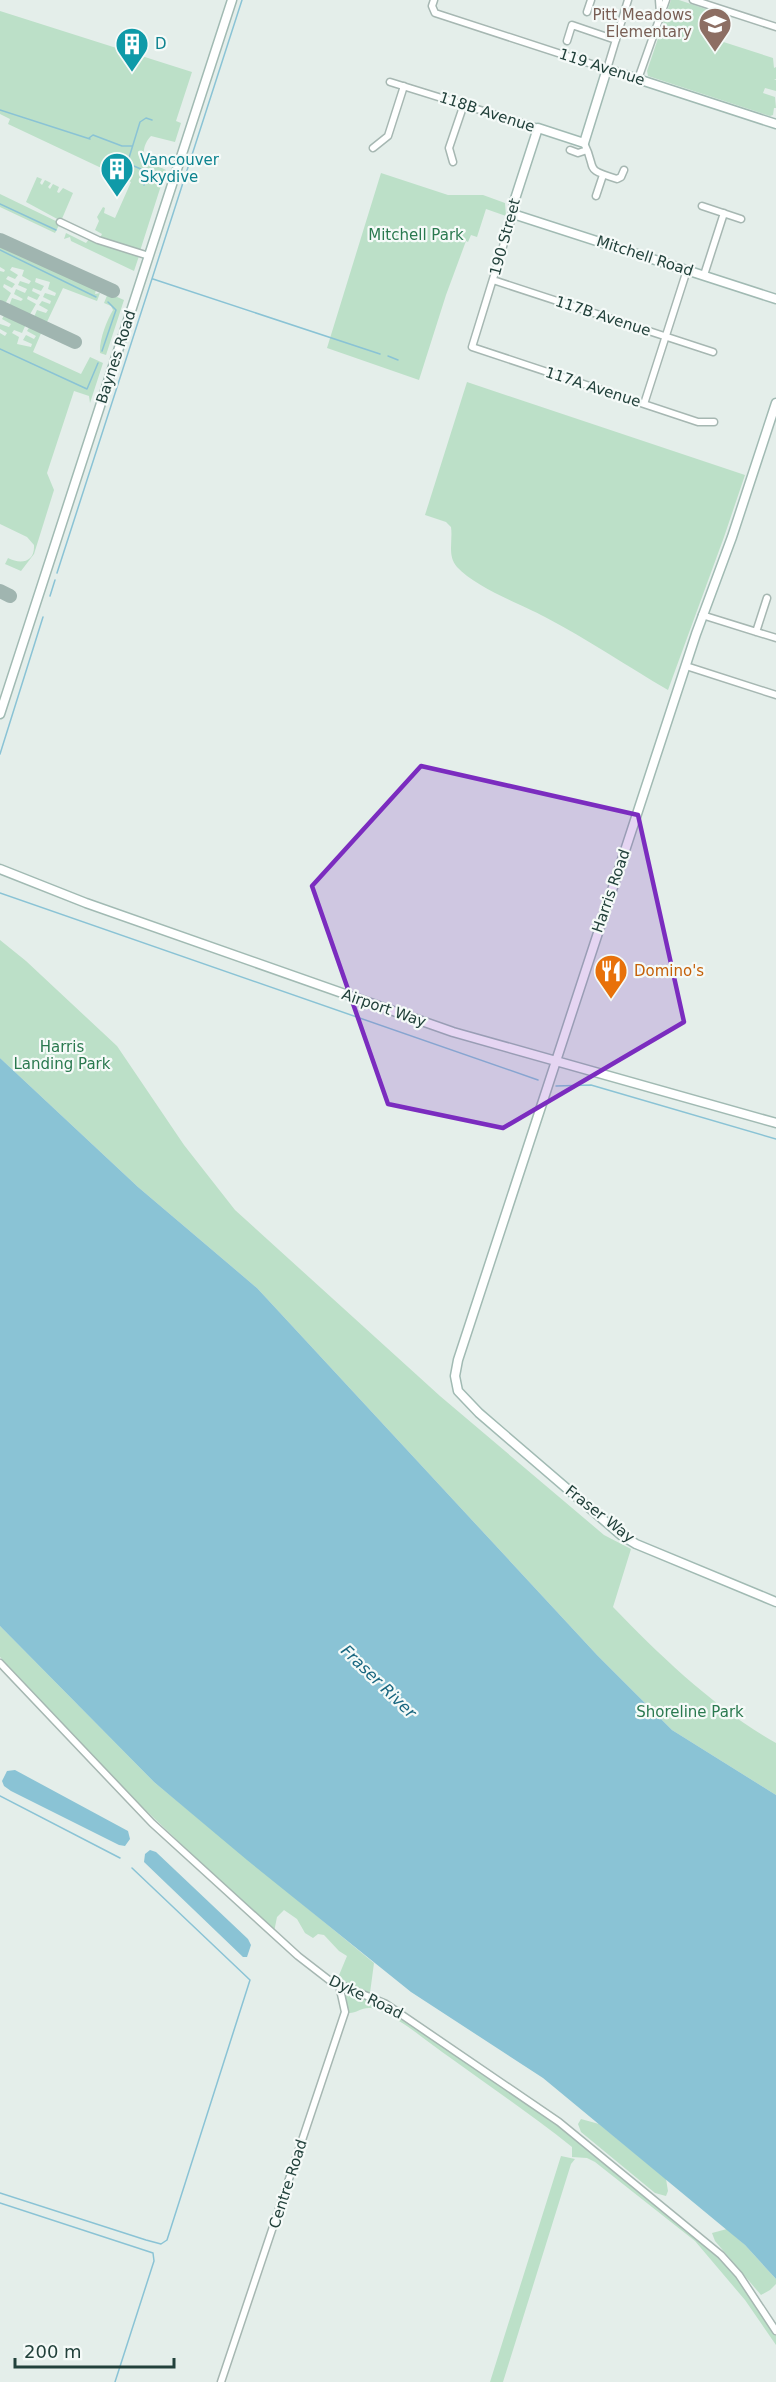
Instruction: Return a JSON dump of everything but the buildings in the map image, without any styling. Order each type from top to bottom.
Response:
[{"type":"street","name":"Baynes Road","points":[[0,714],[231,0]]},
{"type":"street","points":[[587,12],[591,0]]},
{"type":"street","points":[[624,170],[621,177],[617,179],[593,171],[585,147],[628,0]]},
{"type":"street","points":[[659,0],[660,13]]},
{"type":"street","points":[[638,79],[666,0]]},
{"type":"street","points":[[693,0],[776,27]]},
{"type":"street","name":"119 Avenue","points":[[433,3],[435,13],[776,124]]},
{"type":"street","points":[[567,41],[572,25],[616,40]]},
{"type":"street","name":"118B Avenue","points":[[390,82],[538,128],[585,147]]},
{"type":"street","points":[[373,148],[388,136],[404,86]]},
{"type":"street","points":[[453,162],[449,148],[464,104]]},
{"type":"street","name":"190 Street","points":[[472,347],[538,128]]},
{"type":"street","points":[[570,150],[578,153],[585,147]]},
{"type":"street","points":[[596,196],[603,175]]},
{"type":"street","points":[[702,206],[741,219]]},
{"type":"street","points":[[704,275],[724,213]]},
{"type":"street","name":"Mitchell Road","points":[[513,214],[776,299]]},
{"type":"street","points":[[60,222],[98,240],[149,256]]},
{"type":"street","points":[[644,404],[687,270]]},
{"type":"street","name":"117B Avenue","points":[[493,280],[713,352]]},
{"type":"street","name":"117A Avenue","points":[[472,347],[704,423],[714,422]]},
{"type":"street","name":"Harris Road","points":[[455,1381],[458,1360],[555,1059],[702,615],[732,537],[776,403]]},
{"type":"street","points":[[756,632],[767,598]]},
{"type":"street","points":[[702,615],[776,638]]},
{"type":"street","points":[[686,666],[776,695]]},
{"type":"street","name":"Airport Way","points":[[0,869],[86,903],[431,1024],[776,1123]]},
{"type":"street","name":"Fraser Way","points":[[455,1381],[462,1397],[479,1413],[621,1534],[636,1544],[776,1602]]},
{"type":"street","name":"Dyke Road","points":[[0,1663],[152,1823],[274,1937],[317,1972],[339,1985],[386,2004],[559,2122],[721,2255],[739,2275],[776,2331]]},
{"type":"street","name":"Centre Road","points":[[221,2382],[345,2012],[339,1985]]},
{"type":"highlighted area","points":[[421,766],[638,815],[684,1022],[503,1128],[388,1104],[312,886]]},
{"type":"green space","name":"Pitt Meadows Elementary","points":[[671,0],[679,0],[715,12],[708,37],[773,58],[774,68],[776,67],[776,79],[774,79],[776,80],[776,91],[765,88],[763,93],[775,97],[776,108],[774,108],[773,115],[770,116],[648,76],[647,71]]},
{"type":"green space","points":[[0,11],[192,72],[176,121],[181,123],[175,142],[151,136],[145,147],[145,160],[166,170],[140,251],[100,238],[102,234],[95,230],[99,221],[97,217],[103,207],[105,208],[104,213],[115,218],[131,182],[8,124],[10,119],[0,114]]},
{"type":"green space","name":"Mitchell Park","points":[[381,173],[448,195],[483,195],[505,203],[506,216],[486,209],[477,237],[471,235],[468,242],[466,241],[419,380],[327,348]]},
{"type":"green space","points":[[37,177],[42,179],[40,183],[42,185],[45,180],[51,183],[48,187],[50,189],[53,184],[59,187],[57,192],[59,193],[63,188],[73,193],[61,221],[26,202]]},
{"type":"green space","points":[[0,194],[60,223],[55,233],[0,207]]},
{"type":"green space","points":[[66,233],[86,243],[89,239],[139,256],[134,271],[71,241],[70,237],[64,239]]},
{"type":"green space","points":[[0,246],[96,290],[95,294],[100,293],[97,301],[63,288],[46,324],[34,317],[37,310],[46,313],[48,310],[39,305],[42,301],[50,304],[51,301],[43,297],[45,293],[55,296],[56,293],[48,289],[50,282],[36,278],[35,282],[44,286],[41,291],[33,288],[32,291],[40,295],[37,300],[28,296],[27,299],[36,304],[29,316],[9,306],[12,298],[21,301],[23,299],[14,294],[16,289],[25,293],[27,289],[18,285],[20,281],[29,284],[31,281],[22,276],[24,270],[12,267],[10,270],[18,275],[15,279],[8,276],[6,279],[15,284],[12,288],[4,284],[3,287],[11,293],[5,304],[0,302],[0,271],[5,270],[0,267]]},
{"type":"green space","points":[[108,293],[124,300],[106,355],[100,353],[100,348],[104,330],[113,310],[111,306],[104,303]]},
{"type":"green space","points":[[5,314],[26,324],[22,333],[14,330],[12,333],[19,337],[17,344],[31,347],[32,344],[23,340],[26,335],[34,339],[36,336],[27,331],[30,326],[42,331],[33,352],[81,374],[90,357],[103,363],[90,403],[89,396],[74,391],[47,473],[54,490],[34,554],[21,571],[5,564],[8,558],[22,561],[30,558],[34,545],[27,537],[0,524],[0,333],[5,336],[7,333],[0,329],[0,324],[9,327],[11,324],[2,319]]},
{"type":"green space","points":[[467,382],[745,475],[668,690],[561,625],[486,588],[457,567],[451,553],[451,527],[446,522],[425,515]]},
{"type":"green space","name":"Harris Landing Park","points":[[0,940],[26,961],[117,1046],[184,1145],[235,1210],[440,1396],[604,1535],[631,1549],[613,1607],[690,1681],[732,1715],[776,1743],[776,1795],[672,1730],[597,1655],[257,1288],[138,1187],[0,1058]]},
{"type":"green space","points":[[0,1626],[154,1782],[374,1963],[370,1993],[337,1980],[347,1956],[324,1935],[318,1934],[313,1938],[305,1933],[297,1919],[284,1910],[277,1917],[274,1932],[135,1800],[0,1657]]},
{"type":"green space","points":[[347,1989],[390,2009],[546,2116],[704,2241],[734,2271],[768,2321],[776,2336],[776,2345],[745,2300],[695,2241],[595,2162],[587,2158],[572,2157],[572,2147],[407,2026],[373,2008],[348,2013],[344,1990]]},
{"type":"green space","points":[[581,2119],[599,2124],[666,2179],[668,2191],[666,2196],[655,2193],[581,2132],[578,2124]]},
{"type":"green space","points":[[561,2156],[575,2159],[571,2164],[503,2382],[490,2382]]},
{"type":"green space","points":[[727,2229],[776,2279],[776,2284],[770,2290],[761,2295],[715,2241],[712,2233]]},
{"type":"water","name":"Fraser River","points":[[0,1058],[138,1187],[257,1288],[597,1655],[672,1730],[776,1795],[776,2279],[745,2245],[543,2078],[411,1992],[154,1782],[0,1626]]},
{"type":"water","points":[[15,1770],[128,1831],[130,1839],[125,1846],[119,1845],[11,1791],[4,1786],[2,1781],[7,1771]]},
{"type":"water","points":[[150,1850],[156,1852],[248,1939],[251,1945],[247,1957],[243,1957],[144,1862],[145,1854]]},
{"type":"waterway","points":[[57,573],[242,0]]},
{"type":"waterway","points":[[0,110],[90,139]]},
{"type":"waterway","points":[[144,185],[148,172],[129,164],[128,161],[140,122],[146,118],[152,120]]},
{"type":"waterway","points":[[89,138],[93,135],[122,146],[132,146]]},
{"type":"waterway","points":[[0,204],[56,230]]},
{"type":"waterway","points":[[0,250],[96,297]]},
{"type":"waterway","points":[[153,279],[380,354]]},
{"type":"waterway","points":[[102,351],[116,310],[108,302]]},
{"type":"waterway","points":[[0,349],[87,389],[98,363]]},
{"type":"waterway","points":[[388,356],[398,360]]},
{"type":"waterway","points":[[50,596],[55,580]]},
{"type":"waterway","points":[[0,754],[43,617]]},
{"type":"waterway","points":[[0,893],[538,1080]]},
{"type":"waterway","points":[[556,1086],[591,1085],[776,1139]]},
{"type":"waterway","points":[[0,1796],[120,1858]]},
{"type":"waterway","points":[[0,2193],[146,2240],[161,2244],[167,2240],[250,1980],[132,1868]]},
{"type":"waterway","points":[[0,2203],[153,2253],[154,2261],[115,2382]]},
{"type":"taxiway","points":[[0,240],[113,291]]},
{"type":"taxiway","points":[[0,307],[75,342]]},
{"type":"taxiway","points":[[0,591],[10,596]]},
{"type":"place","name":"Pitt Meadows Elementary","points":[[715,53]]},
{"type":"place","name":"D","points":[[132,73]]},
{"type":"place","name":"Vancouver Skydive","points":[[117,198]]},
{"type":"place","name":"Domino's","points":[[611,1000]]},
{"type":"park label","name":"Shoreline Park","points":[[690,1712]]}]
